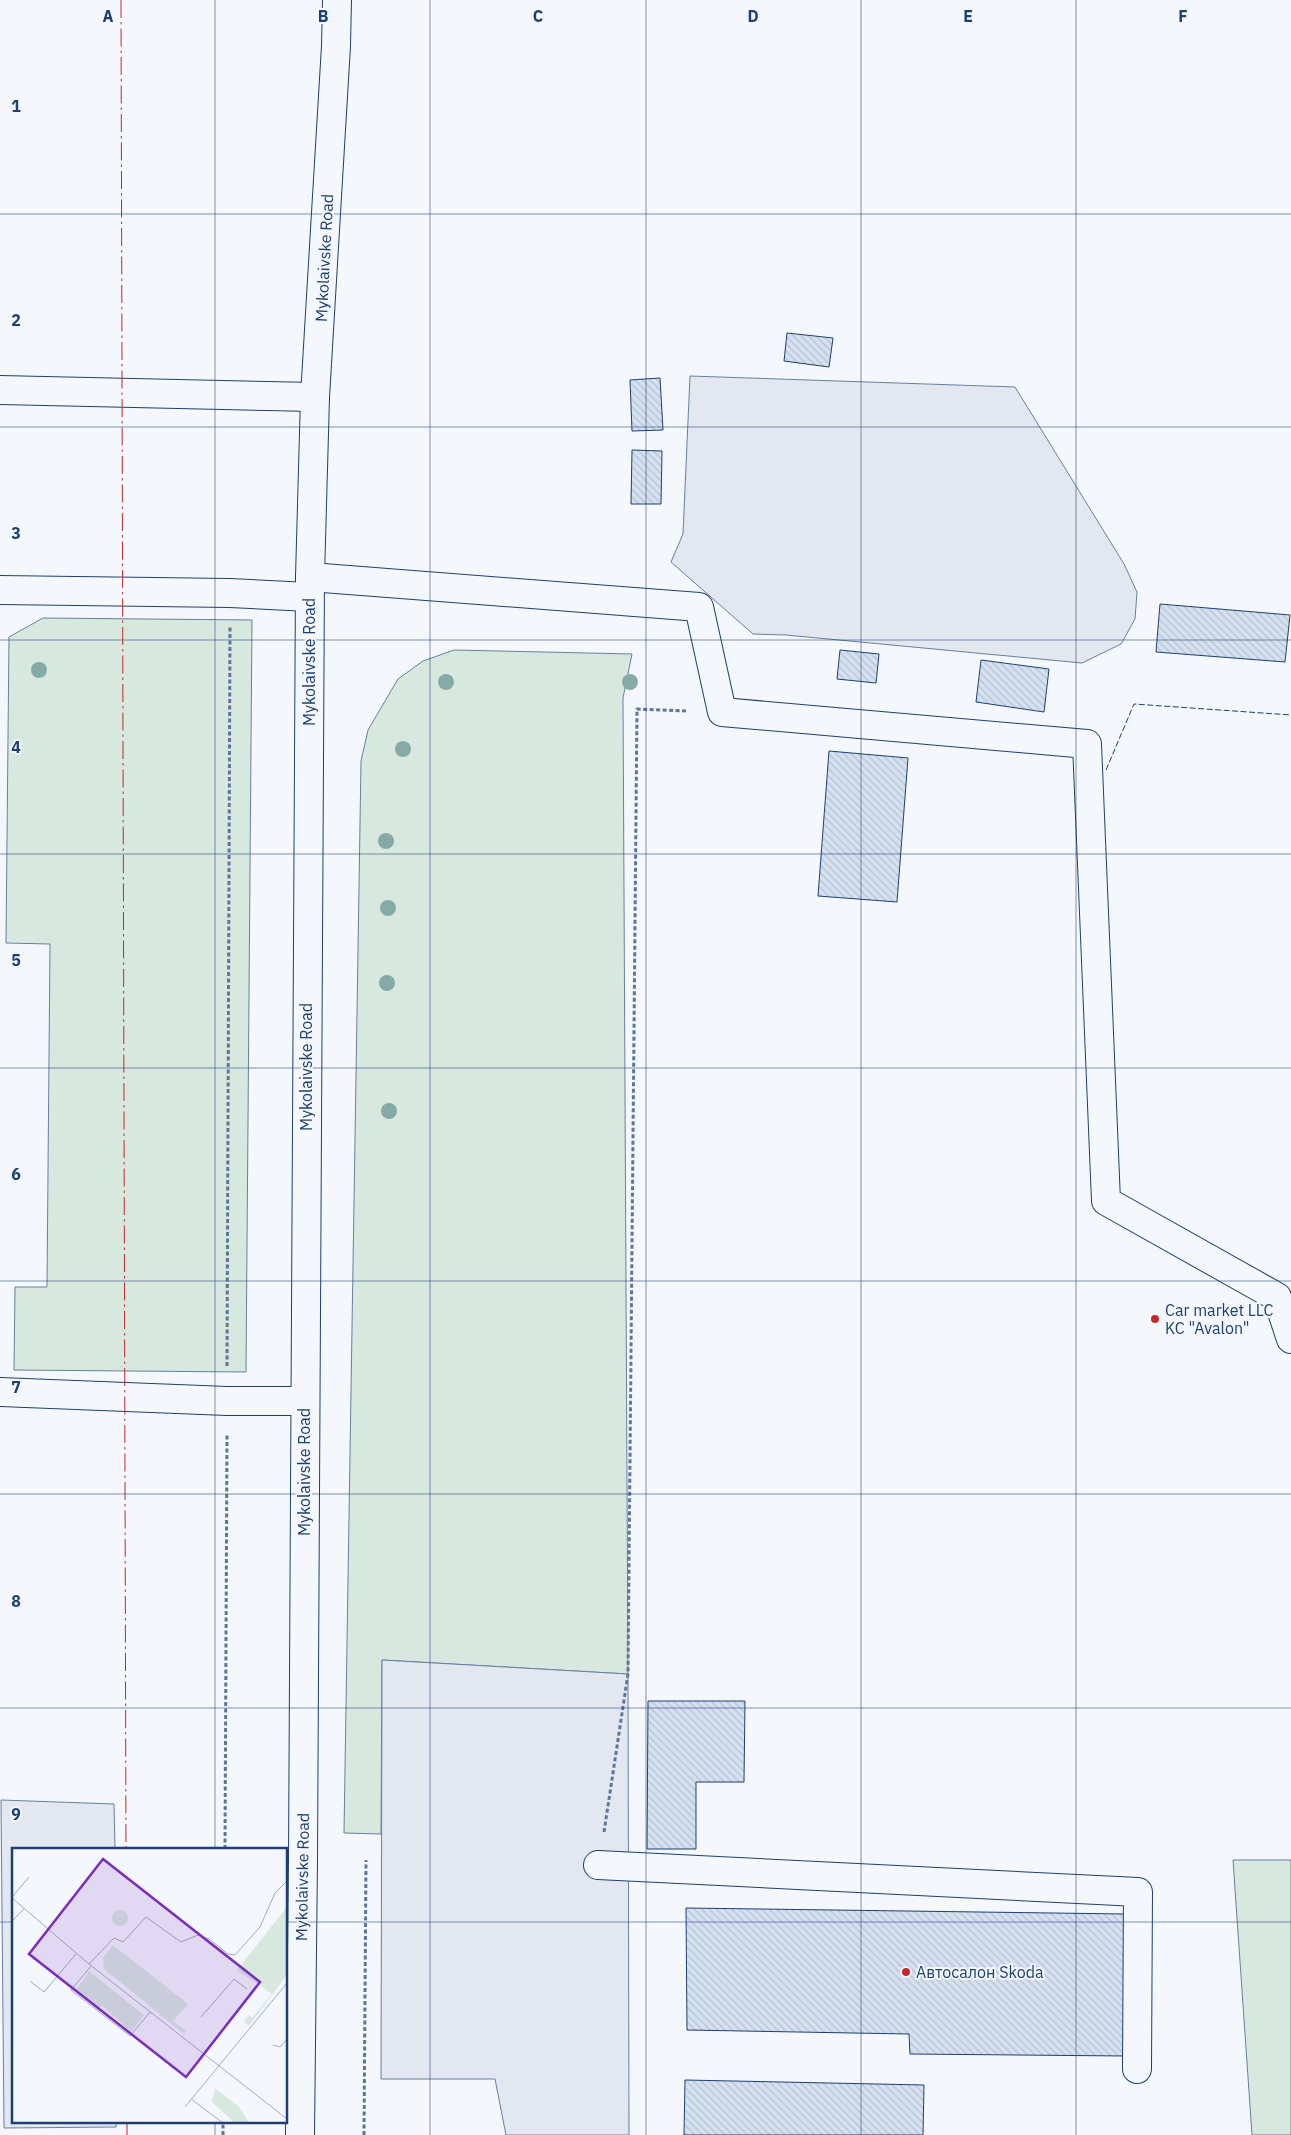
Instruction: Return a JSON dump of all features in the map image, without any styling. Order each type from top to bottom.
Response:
[{"type":"main road","name":"Mykolaivske Road","points":[[300,2135],[310,587],[316,398],[336,56],[337,0]]},
{"type":"main road","points":[[0,390],[316,398]]},
{"type":"main road","points":[[0,590],[230,593],[310,587],[705,601],[722,712],[1087,744],[1106,1201],[1277,1298],[1291,1338]]},
{"type":"main road","points":[[0,1392],[227,1401],[304,1401]]},
{"type":"main road","points":[[598,1865],[1138,1892],[1137,2069]]},
{"type":"path","points":[[225,1848],[230,593]]},
{"type":"path","points":[[598,1865],[628,1674],[637,709],[722,712]]},
{"type":"path","points":[[364,2135],[366,1860]]},
{"type":"path","points":[[223,2122],[223,2135]]},
{"type":"shaded area","points":[[690,376],[1015,387],[1124,564],[1137,592],[1135,619],[1121,644],[1082,663],[786,635],[753,634],[671,562],[683,534]]},
{"type":"shaded area","points":[[43,618],[252,620],[246,1372],[14,1370],[15,1287],[47,1287],[50,944],[6,943],[9,637]]},
{"type":"shaded area","points":[[454,650],[632,654],[623,698],[628,1674],[382,1660],[381,1834],[344,1833],[361,761],[368,730],[398,679],[423,661]]},
{"type":"shaded area","points":[[382,1660],[628,1674],[629,2135],[506,2135],[495,2079],[381,2079]]},
{"type":"shaded area","points":[[1,1800],[114,1804],[115,1848],[12,1848],[12,2122],[116,2122],[116,2127],[4,2128]]},
{"type":"shaded area","points":[[1233,1860],[1291,1860],[1291,2135],[1252,2135]]},
{"type":"building","points":[[787,333],[833,338],[829,367],[784,361]]},
{"type":"building","points":[[660,378],[663,430],[632,431],[630,380]]},
{"type":"building","points":[[632,450],[662,451],[661,504],[631,504]]},
{"type":"building","points":[[1160,604],[1290,615],[1285,662],[1156,652]]},
{"type":"building","points":[[840,650],[879,654],[876,683],[837,679]]},
{"type":"building","points":[[981,660],[1049,669],[1044,712],[976,702]]},
{"type":"building","points":[[829,751],[908,758],[897,902],[818,896]]},
{"type":"building","points":[[648,1701],[745,1701],[744,1782],[696,1782],[696,1849],[647,1849]]},
{"type":"building","name":"Автосалон Skoda","points":[[686,1908],[1125,1914],[1126,2056],[910,2054],[909,2034],[687,2030]]},
{"type":"building","points":[[685,2080],[924,2085],[923,2135],[684,2135]]},
{"type":"fence","points":[[1106,770],[1134,704],[1291,715]]},
{"type":"power","points":[[121,0],[126,1848]]},
{"type":"power","points":[[127,2122],[127,2135]]},
{"type":"place","name":"Car market LLC KC \"Avalon\"","points":[[1155,1319]]},
{"type":"place","name":"Автосалон Skoda","points":[[906,1972]]}]
